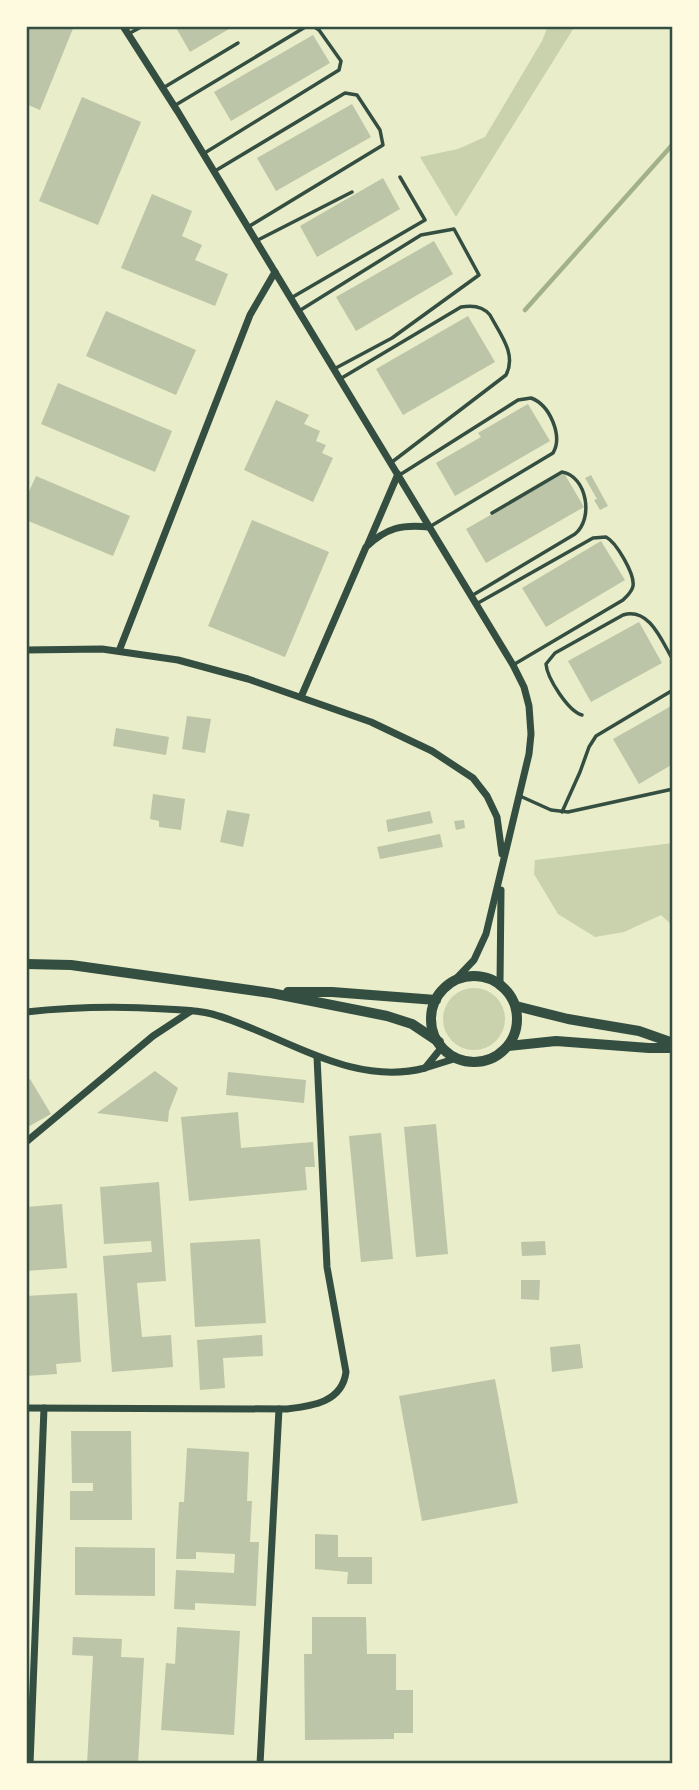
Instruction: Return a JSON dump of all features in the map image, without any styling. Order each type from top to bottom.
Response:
[{"type":"main road","points":[[26,964],[97,968],[271,993],[387,1016],[412,1024],[457,1058],[471,1061],[498,1055],[508,1046],[515,1034],[516,1006],[510,994],[500,984],[477,976],[464,977],[443,989],[436,1000],[431,1021],[440,1045]]},
{"type":"main road","points":[[271,993],[331,992],[436,1000]]},
{"type":"main road","points":[[516,1006],[568,1019],[639,1031],[673,1045]]},
{"type":"main road","points":[[508,1046],[556,1041],[640,1048],[673,1045]]},
{"type":"street","points":[[123,26],[334,369],[524,687],[530,714],[529,754],[492,913],[480,950],[453,982]]},
{"type":"street","points":[[119,651],[250,315],[275,272]]},
{"type":"street","points":[[301,697],[398,475]]},
{"type":"street","points":[[366,547],[379,535],[399,527],[429,527]]},
{"type":"street","points":[[26,650],[119,651],[198,664],[360,718],[449,760],[473,778],[488,796],[497,817],[502,865],[500,984]]},
{"type":"street","points":[[26,1012],[115,1007],[192,1010],[234,1021],[317,1057],[380,1071],[425,1069],[457,1058]]},
{"type":"street","points":[[26,1142],[153,1036],[192,1010]]},
{"type":"street","points":[[425,1069],[440,1045]]},
{"type":"street","points":[[26,1408],[279,1409],[318,1404],[340,1391],[346,1372],[327,1267],[317,1057]]},
{"type":"street","points":[[30,1764],[44,1408]]},
{"type":"street","points":[[261,1764],[279,1409]]},
{"type":"lane","points":[[128,34],[143,26]]},
{"type":"lane","points":[[174,106],[307,26]]},
{"type":"lane","points":[[203,154],[339,70],[341,61],[319,30],[313,26]]},
{"type":"lane","points":[[163,88],[238,43]]},
{"type":"lane","points":[[214,172],[345,93],[357,95],[380,130],[383,145],[247,227]]},
{"type":"lane","points":[[291,299],[425,220],[400,177]]},
{"type":"lane","points":[[256,241],[352,192]]},
{"type":"lane","points":[[299,312],[421,235],[454,229],[479,275],[392,338],[334,369]]},
{"type":"lane","points":[[340,379],[461,307],[478,307],[490,316],[510,353],[511,363],[506,375],[391,463]]},
{"type":"lane","points":[[398,475],[518,400],[531,398],[542,405],[556,432],[557,444],[553,453],[429,527]]},
{"type":"lane","points":[[471,596],[575,534],[585,522],[587,511],[583,494],[573,477],[562,472],[492,513]]},
{"type":"lane","points":[[476,604],[597,536],[606,537],[615,544],[633,579],[630,592],[623,600],[513,665]]},
{"type":"lane","points":[[582,715],[571,709],[548,673],[546,664],[555,653],[624,615],[635,613],[649,621],[673,660]]},
{"type":"lane","points":[[562,812],[596,736],[673,690]]},
{"type":"lane","points":[[519,795],[551,810],[562,812],[673,789]]},
{"type":"green space","points":[[548,26],[575,26],[456,217],[420,157],[458,149],[485,137],[542,41]]},
{"type":"green space","points":[[673,843],[673,926],[661,915],[624,932],[595,937],[558,914],[534,874],[535,860]]},
{"type":"green space","points":[[468,988],[480,988],[496,997],[503,1007],[503,1031],[496,1041],[480,1050],[468,1050],[457,1045],[448,1036],[443,1025],[443,1013],[448,1002],[457,993]]},
{"type":"building","points":[[26,26],[74,26],[40,110],[26,104]]},
{"type":"building","points":[[175,26],[234,26],[190,52]]},
{"type":"building","points":[[313,35],[330,63],[231,121],[214,92]]},
{"type":"building","points":[[82,97],[141,122],[98,225],[39,201]]},
{"type":"building","points":[[352,104],[371,137],[276,191],[257,158]]},
{"type":"building","points":[[383,178],[400,209],[317,257],[300,226]]},
{"type":"building","points":[[152,194],[192,211],[182,236],[202,245],[195,260],[228,274],[215,306],[121,268]]},
{"type":"building","points":[[434,241],[453,274],[356,331],[336,297]]},
{"type":"building","points":[[106,311],[196,350],[176,395],[86,356]]},
{"type":"building","points":[[468,316],[495,362],[403,415],[376,369]]},
{"type":"building","points":[[58,383],[172,431],[155,472],[41,424]]},
{"type":"building","points":[[276,400],[309,415],[304,424],[320,431],[316,441],[326,445],[322,453],[333,458],[313,502],[244,470]]},
{"type":"building","points":[[528,404],[550,441],[455,496],[436,463],[481,437],[478,433]]},
{"type":"building","points":[[564,473],[584,507],[486,563],[466,529]]},
{"type":"building","points":[[591,475],[608,506],[600,510],[585,478]]},
{"type":"building","points":[[36,476],[130,516],[113,556],[26,520],[26,498]]},
{"type":"building","points":[[252,520],[329,552],[285,657],[208,626]]},
{"type":"building","points":[[601,541],[625,580],[546,627],[522,588]]},
{"type":"building","points":[[639,622],[662,663],[591,702],[568,661]]},
{"type":"building","points":[[673,705],[673,764],[639,784],[613,739]]},
{"type":"building","points":[[187,716],[211,719],[205,753],[182,749]]},
{"type":"building","points":[[116,728],[169,737],[166,755],[113,746]]},
{"type":"building","points":[[153,794],[185,799],[181,830],[159,827],[159,821],[150,819]]},
{"type":"building","points":[[227,810],[250,814],[243,847],[220,842]]},
{"type":"building","points":[[430,811],[433,823],[388,832],[386,820]]},
{"type":"building","points":[[464,820],[465,828],[456,830],[454,821]]},
{"type":"building","points":[[440,834],[443,847],[380,859],[377,847]]},
{"type":"building","points":[[155,1071],[178,1088],[169,1111],[168,1122],[97,1113]]},
{"type":"building","points":[[228,1072],[306,1080],[304,1103],[226,1095]]},
{"type":"building","points":[[30,1079],[51,1114],[26,1128],[26,1082]]},
{"type":"building","points":[[238,1112],[241,1148],[313,1142],[315,1167],[305,1167],[307,1190],[189,1201],[181,1117]]},
{"type":"building","points":[[436,1124],[448,1254],[416,1257],[404,1127]]},
{"type":"building","points":[[381,1133],[393,1259],[361,1262],[349,1136]]},
{"type":"building","points":[[159,1182],[166,1281],[137,1283],[142,1337],[171,1335],[173,1367],[112,1372],[103,1256],[152,1252],[151,1241],[104,1244],[100,1187]]},
{"type":"building","points":[[62,1204],[67,1268],[26,1271],[26,1207]]},
{"type":"building","points":[[260,1239],[266,1323],[195,1327],[190,1243]]},
{"type":"building","points":[[545,1241],[546,1255],[522,1256],[521,1242]]},
{"type":"building","points":[[521,1280],[540,1280],[539,1300],[521,1299]]},
{"type":"building","points":[[77,1293],[81,1362],[56,1364],[57,1374],[26,1376],[26,1296]]},
{"type":"building","points":[[262,1335],[263,1356],[223,1358],[225,1388],[200,1390],[197,1340]]},
{"type":"building","points":[[580,1344],[583,1368],[552,1372],[550,1347]]},
{"type":"building","points":[[495,1379],[518,1503],[422,1521],[399,1396]]},
{"type":"building","points":[[71,1431],[131,1431],[132,1520],[70,1520],[70,1491],[93,1491],[93,1483],[72,1483]]},
{"type":"building","points":[[187,1448],[249,1452],[247,1501],[252,1501],[250,1542],[259,1542],[256,1606],[195,1603],[195,1610],[174,1609],[176,1570],[234,1573],[235,1554],[196,1552],[196,1559],[176,1559],[179,1502],[184,1502]]},
{"type":"building","points":[[315,1534],[338,1535],[338,1557],[372,1557],[372,1584],[347,1584],[348,1572],[315,1569]]},
{"type":"building","points":[[75,1547],[155,1548],[155,1596],[75,1595]]},
{"type":"building","points":[[312,1617],[366,1617],[367,1654],[396,1654],[396,1690],[413,1690],[413,1733],[394,1733],[394,1739],[305,1740],[304,1654],[312,1654]]},
{"type":"building","points":[[177,1627],[240,1631],[234,1735],[161,1730],[166,1663],[175,1664]]},
{"type":"building","points":[[73,1637],[122,1639],[121,1657],[144,1658],[138,1764],[87,1764],[93,1656],[72,1655]]},
{"type":"waterway","points":[[525,310],[673,144]]}]
